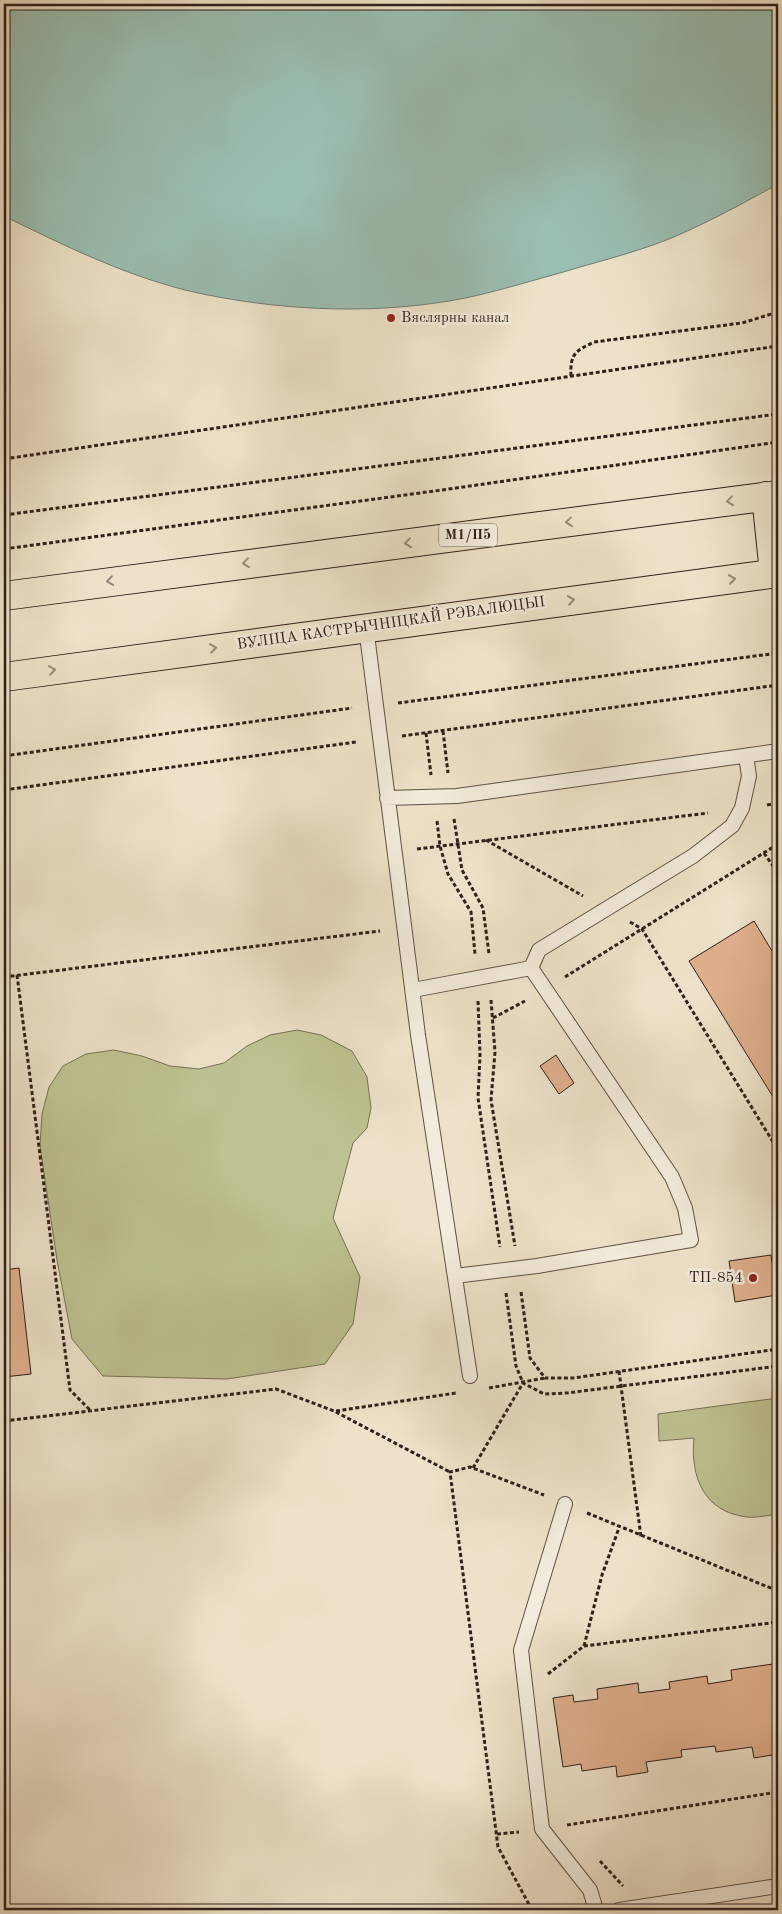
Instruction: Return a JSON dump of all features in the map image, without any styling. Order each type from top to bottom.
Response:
[{"type":"highway","points":[[772,496],[776,573]]},
{"type":"highway","name":"М1/П5","points":[[4,596],[772,496]]},
{"type":"highway","name":"ВУЛІЦА КАСТРЫЧНІЦКАЙ РЭВАЛЮЦЫІ","points":[[4,677],[776,573]]},
{"type":"lane","points":[[366,627],[403,928],[470,1376]]},
{"type":"lane","points":[[387,798],[451,796],[778,751]]},
{"type":"lane","points":[[531,968],[539,950],[693,856],[732,826],[742,808],[748,776],[746,756]]},
{"type":"lane","points":[[413,990],[476,980],[531,968]]},
{"type":"lane","points":[[455,1276],[518,1268],[690,1240],[685,1208],[672,1177],[531,968]]},
{"type":"lane","points":[[565,1504],[522,1650],[542,1829],[590,1890],[596,1910]]},
{"type":"lane","points":[[619,1910],[778,1886]]},
{"type":"path","points":[[571,376],[570,362],[576,350],[594,342],[742,324],[778,312]]},
{"type":"path","points":[[4,459],[778,346]]},
{"type":"path","points":[[4,515],[778,414]]},
{"type":"path","points":[[4,549],[432,492],[778,442]]},
{"type":"path","points":[[443,731],[462,870],[483,908],[489,948],[495,1052],[491,1100],[518,1268],[530,1358],[545,1378]]},
{"type":"path","points":[[426,733],[440,846],[448,874],[471,912],[480,1047],[478,1098],[516,1366],[523,1383],[544,1394],[622,1387],[778,1366]]},
{"type":"path","points":[[394,852],[778,803]]},
{"type":"path","points":[[486,840],[642,929],[778,1150]]},
{"type":"path","points":[[493,1018],[545,990],[778,844]]},
{"type":"path","points":[[764,853],[778,873]]},
{"type":"path","points":[[4,976],[403,928]]},
{"type":"path","points":[[17,975],[70,1390],[91,1410]]},
{"type":"path","points":[[485,1389],[545,1378],[573,1378],[778,1349]]},
{"type":"path","points":[[619,1371],[641,1537]]},
{"type":"path","points":[[473,1468],[523,1383]]},
{"type":"path","points":[[4,1421],[276,1389],[334,1411],[450,1472],[473,1468],[778,1591]]},
{"type":"path","points":[[334,1411],[457,1393]]},
{"type":"path","points":[[450,1472],[498,1847],[532,1910]]},
{"type":"path","points":[[584,1646],[602,1575],[619,1528]]},
{"type":"path","points":[[547,1675],[584,1646],[778,1622]]},
{"type":"path","points":[[497,1834],[542,1829],[778,1792]]},
{"type":"path","points":[[567,1816],[568,1825],[574,1832]]},
{"type":"path","points":[[599,1860],[624,1888],[650,1906]]},
{"type":"green space","points":[[297,1030],[321,1035],[352,1051],[367,1077],[371,1108],[367,1128],[353,1143],[333,1218],[360,1277],[353,1324],[325,1364],[227,1379],[103,1376],[72,1339],[57,1260],[40,1146],[42,1114],[49,1087],[63,1066],[86,1054],[114,1050],[142,1056],[170,1066],[199,1069],[224,1063],[247,1046],[270,1035]]},
{"type":"green space","points":[[778,1398],[778,1514],[747,1517],[732,1514],[720,1508],[710,1500],[698,1479],[693,1452],[694,1438],[659,1441],[658,1414]]},
{"type":"water","points":[[4,4],[778,4],[778,184],[711,220],[656,244],[491,292],[449,301],[384,308],[319,308],[253,303],[189,291],[117,268],[4,216]]},
{"type":"building","points":[[754,921],[778,961],[778,1105],[689,961]]},
{"type":"building","points":[[556,1055],[574,1083],[559,1094],[540,1066]]},
{"type":"building","name":"ТП-854","points":[[771,1255],[777,1295],[735,1302],[729,1261]]},
{"type":"building","points":[[19,1268],[31,1374],[4,1377],[4,1270]]},
{"type":"building","points":[[773,1664],[774,1675],[778,1675],[778,1754],[754,1758],[752,1747],[716,1752],[715,1746],[681,1750],[682,1757],[646,1762],[648,1772],[617,1777],[616,1766],[582,1771],[581,1764],[563,1767],[553,1698],[573,1695],[574,1702],[598,1699],[597,1689],[638,1683],[639,1693],[670,1689],[669,1682],[707,1676],[708,1684],[732,1680],[731,1670]]},
{"type":"place","name":"Вяслярны канал","points":[[391,318]]},
{"type":"place","name":"ТП-854","points":[[753,1278]]}]
